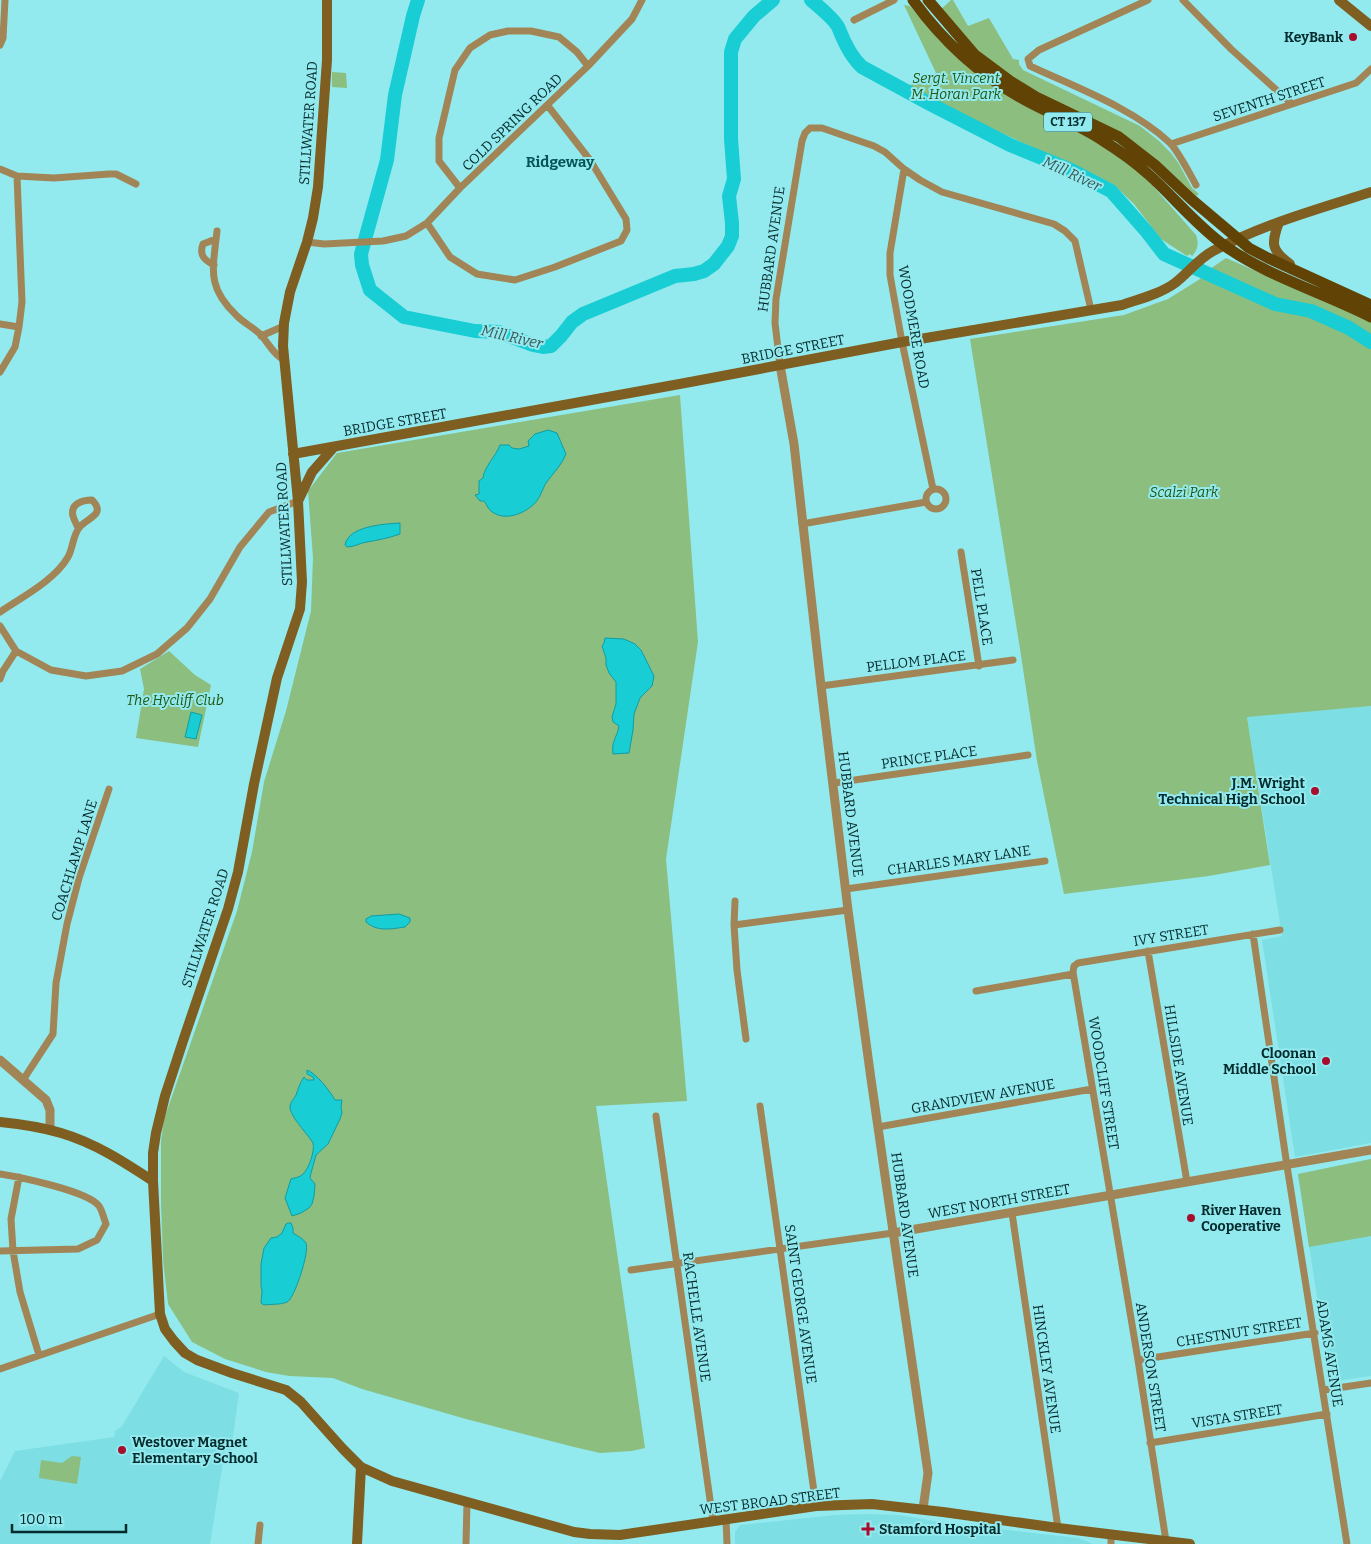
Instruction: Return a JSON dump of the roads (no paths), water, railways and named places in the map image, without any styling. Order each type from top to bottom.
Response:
[{"type":"main road","name":"STILLWATER ROAD","points":[[160,1314],[153,1181],[153,1153],[156,1133],[184,1038],[228,910],[238,872],[254,784],[277,678],[300,608],[302,582],[298,502],[284,360],[284,326],[290,292],[313,218],[322,142],[327,60],[327,0]]},
{"type":"main road","name":"CT 137","points":[[913,0],[923,14],[956,50],[993,80],[1023,99],[1100,138],[1118,150],[1147,174],[1224,246],[1273,272],[1371,317]]},
{"type":"main road","name":"CT 137","points":[[928,0],[974,55],[1010,81],[1036,96],[1119,137],[1155,165],[1191,199],[1250,248],[1371,305]]},
{"type":"main road","points":[[1339,0],[1371,26]]},
{"type":"main road","name":"BRIDGE STREET","points":[[293,454],[902,342],[1122,305],[1145,298],[1174,284],[1201,259],[1253,232],[1371,192]]},
{"type":"main road","points":[[1279,222],[1273,241],[1274,250],[1280,258],[1301,272]]},
{"type":"main road","points":[[298,502],[312,472],[334,447]]},
{"type":"main road","points":[[0,1122],[63,1133],[103,1150],[153,1181]]},
{"type":"main road","points":[[160,1314],[165,1329],[185,1353],[197,1360],[232,1373],[286,1390],[301,1402],[343,1449],[362,1467],[357,1544]]},
{"type":"main road","name":"WEST BROAD STREET","points":[[362,1467],[392,1480],[574,1532],[620,1539],[713,1521],[816,1506],[872,1504],[923,1509],[1058,1528],[1111,1539],[1190,1544]]},
{"type":"street","points":[[0,45],[3,38],[5,0]]},
{"type":"street","name":"COLD SPRING ROAD","points":[[307,242],[324,244],[383,241],[406,236],[427,223],[460,188],[588,66],[632,19],[642,0]]},
{"type":"street","points":[[854,20],[894,0]]},
{"type":"street","points":[[1148,0],[1039,50],[1028,59],[1030,66],[1129,113],[1171,144],[1196,185]]},
{"type":"street","points":[[1183,0],[1232,49],[1292,104]]},
{"type":"street","points":[[460,188],[439,160],[439,138],[455,70],[470,48],[490,35],[508,30],[531,31],[559,38],[577,52],[588,66]]},
{"type":"street","name":"SEVENTH STREET","points":[[1171,144],[1356,83],[1371,69]]},
{"type":"street","points":[[427,223],[450,257],[477,274],[514,280],[621,241],[627,230],[626,219],[590,160],[548,106]]},
{"type":"street","name":"HUBBARD AVENUE","points":[[904,168],[885,152],[874,146],[822,128],[813,127],[808,130],[802,141],[776,299],[775,323],[780,365],[794,444],[848,910],[928,1473],[923,1509]]},
{"type":"street","points":[[904,168],[920,180],[942,192],[1054,224],[1065,230],[1075,241],[1091,310]]},
{"type":"street","name":"WOODMERE ROAD","points":[[802,524],[926,502],[930,508],[936,510],[945,503],[944,492],[933,489],[890,275],[890,252],[904,168]]},
{"type":"street","points":[[0,169],[16,176],[54,178],[116,174],[136,184]]},
{"type":"street","points":[[0,372],[14,346],[22,302],[16,176]]},
{"type":"street","points":[[214,265],[203,258],[201,250],[203,244],[216,235],[214,265],[212,274],[215,287],[221,298],[236,316],[261,336],[275,354],[284,360]]},
{"type":"street","points":[[0,324],[19,326]]},
{"type":"street","points":[[261,336],[284,326]]},
{"type":"street","points":[[926,502],[926,494],[933,489]]},
{"type":"street","points":[[0,626],[16,651],[51,670],[86,676],[122,671],[157,654],[187,628],[210,599],[240,547],[269,512],[298,502]]},
{"type":"street","points":[[0,612],[55,574],[68,556],[78,528]]},
{"type":"street","name":"PELL PLACE","points":[[961,552],[979,666]]},
{"type":"street","points":[[0,679],[16,651]]},
{"type":"street","name":"PELLOM PLACE","points":[[821,686],[1013,660]]},
{"type":"street","name":"PRINCE PLACE","points":[[834,783],[1028,755]]},
{"type":"street","name":"COACHLAMP LANE","points":[[23,1080],[53,1034],[56,983],[67,924],[79,878],[109,789]]},
{"type":"street","name":"CHARLES MARY LANE","points":[[846,889],[1045,861]]},
{"type":"street","points":[[736,901],[734,925],[737,970],[746,1039]]},
{"type":"street","points":[[734,925],[848,910]]},
{"type":"street","name":"IVY STREET","points":[[1073,974],[1074,968],[1078,963],[1280,930]]},
{"type":"street","name":"ADAMS AVENUE","points":[[1253,934],[1287,1166],[1347,1544]]},
{"type":"street","name":"HILLSIDE AVENUE","points":[[1148,951],[1187,1182]]},
{"type":"street","points":[[976,992],[1073,974]]},
{"type":"street","name":"WOODCLIFF STREET","points":[[1073,974],[1110,1197]]},
{"type":"street","points":[[0,1060],[42,1096],[49,1105],[50,1130]]},
{"type":"street","name":"GRANDVIEW AVENUE","points":[[878,1127],[1092,1089]]},
{"type":"street","name":"SAINT GEORGE AVENUE","points":[[760,1106],[816,1506]]},
{"type":"street","name":"RACHELLE AVENUE","points":[[656,1116],[713,1521]]},
{"type":"street","name":"WEST NORTH STREET","points":[[631,1270],[894,1234],[1371,1150]]},
{"type":"street","points":[[0,1174],[19,1177],[79,1193],[99,1205],[106,1224],[97,1240],[78,1249],[0,1251]]},
{"type":"street","points":[[19,1177],[11,1219],[13,1251],[20,1292],[39,1354]]},
{"type":"street","name":"ANDERSON STREET","points":[[1110,1197],[1138,1360],[1166,1542]]},
{"type":"street","name":"HINCKLEY AVENUE","points":[[1012,1214],[1058,1528]]},
{"type":"street","points":[[0,1369],[39,1354],[160,1314]]},
{"type":"street","name":"CHESTNUT STREET","points":[[1138,1360],[1314,1333]]},
{"type":"street","points":[[1324,1390],[1371,1383]]},
{"type":"street","name":"VISTA STREET","points":[[1150,1442],[1327,1414]]},
{"type":"street","points":[[466,1544],[467,1502]]},
{"type":"street","points":[[726,1519],[727,1544]]},
{"type":"street","points":[[258,1544],[260,1525]]},
{"type":"waterway","name":"Mill River","points":[[418,0],[395,95],[387,160],[361,254],[362,265],[370,290],[404,317],[475,331],[499,332],[543,347],[551,346],[572,322],[583,314],[675,276],[704,271],[714,264],[728,246],[732,236],[729,196],[734,179],[731,139],[731,52],[735,39],[754,16],[773,0]]},
{"type":"waterway","name":"Mill River","points":[[811,0],[837,25],[851,54],[862,67],[1010,145],[1071,170],[1111,191],[1164,254],[1275,304],[1311,311],[1349,328],[1371,342]]},
{"type":"place","name":"KeyBank","points":[[1353,37]]},
{"type":"place","name":"J.M. Wright Technical High School","points":[[1315,791]]},
{"type":"place","name":"Cloonan Middle School","points":[[1326,1061]]},
{"type":"place","name":"River Haven Cooperative","points":[[1191,1218]]},
{"type":"place","name":"Westover Magnet Elementary School","points":[[122,1450]]},
{"type":"place","name":"Stamford Hospital","points":[[868,1529]]},
{"type":"district","name":"Ridgeway","points":[[560,162]]},
{"type":"park label","name":"Sergt. Vincent M. Horan Park","points":[[956,86]]},
{"type":"park label","name":"Scalzi Park","points":[[1184,492]]},
{"type":"park label","name":"The Hycliff Club","points":[[175,700]]}]
